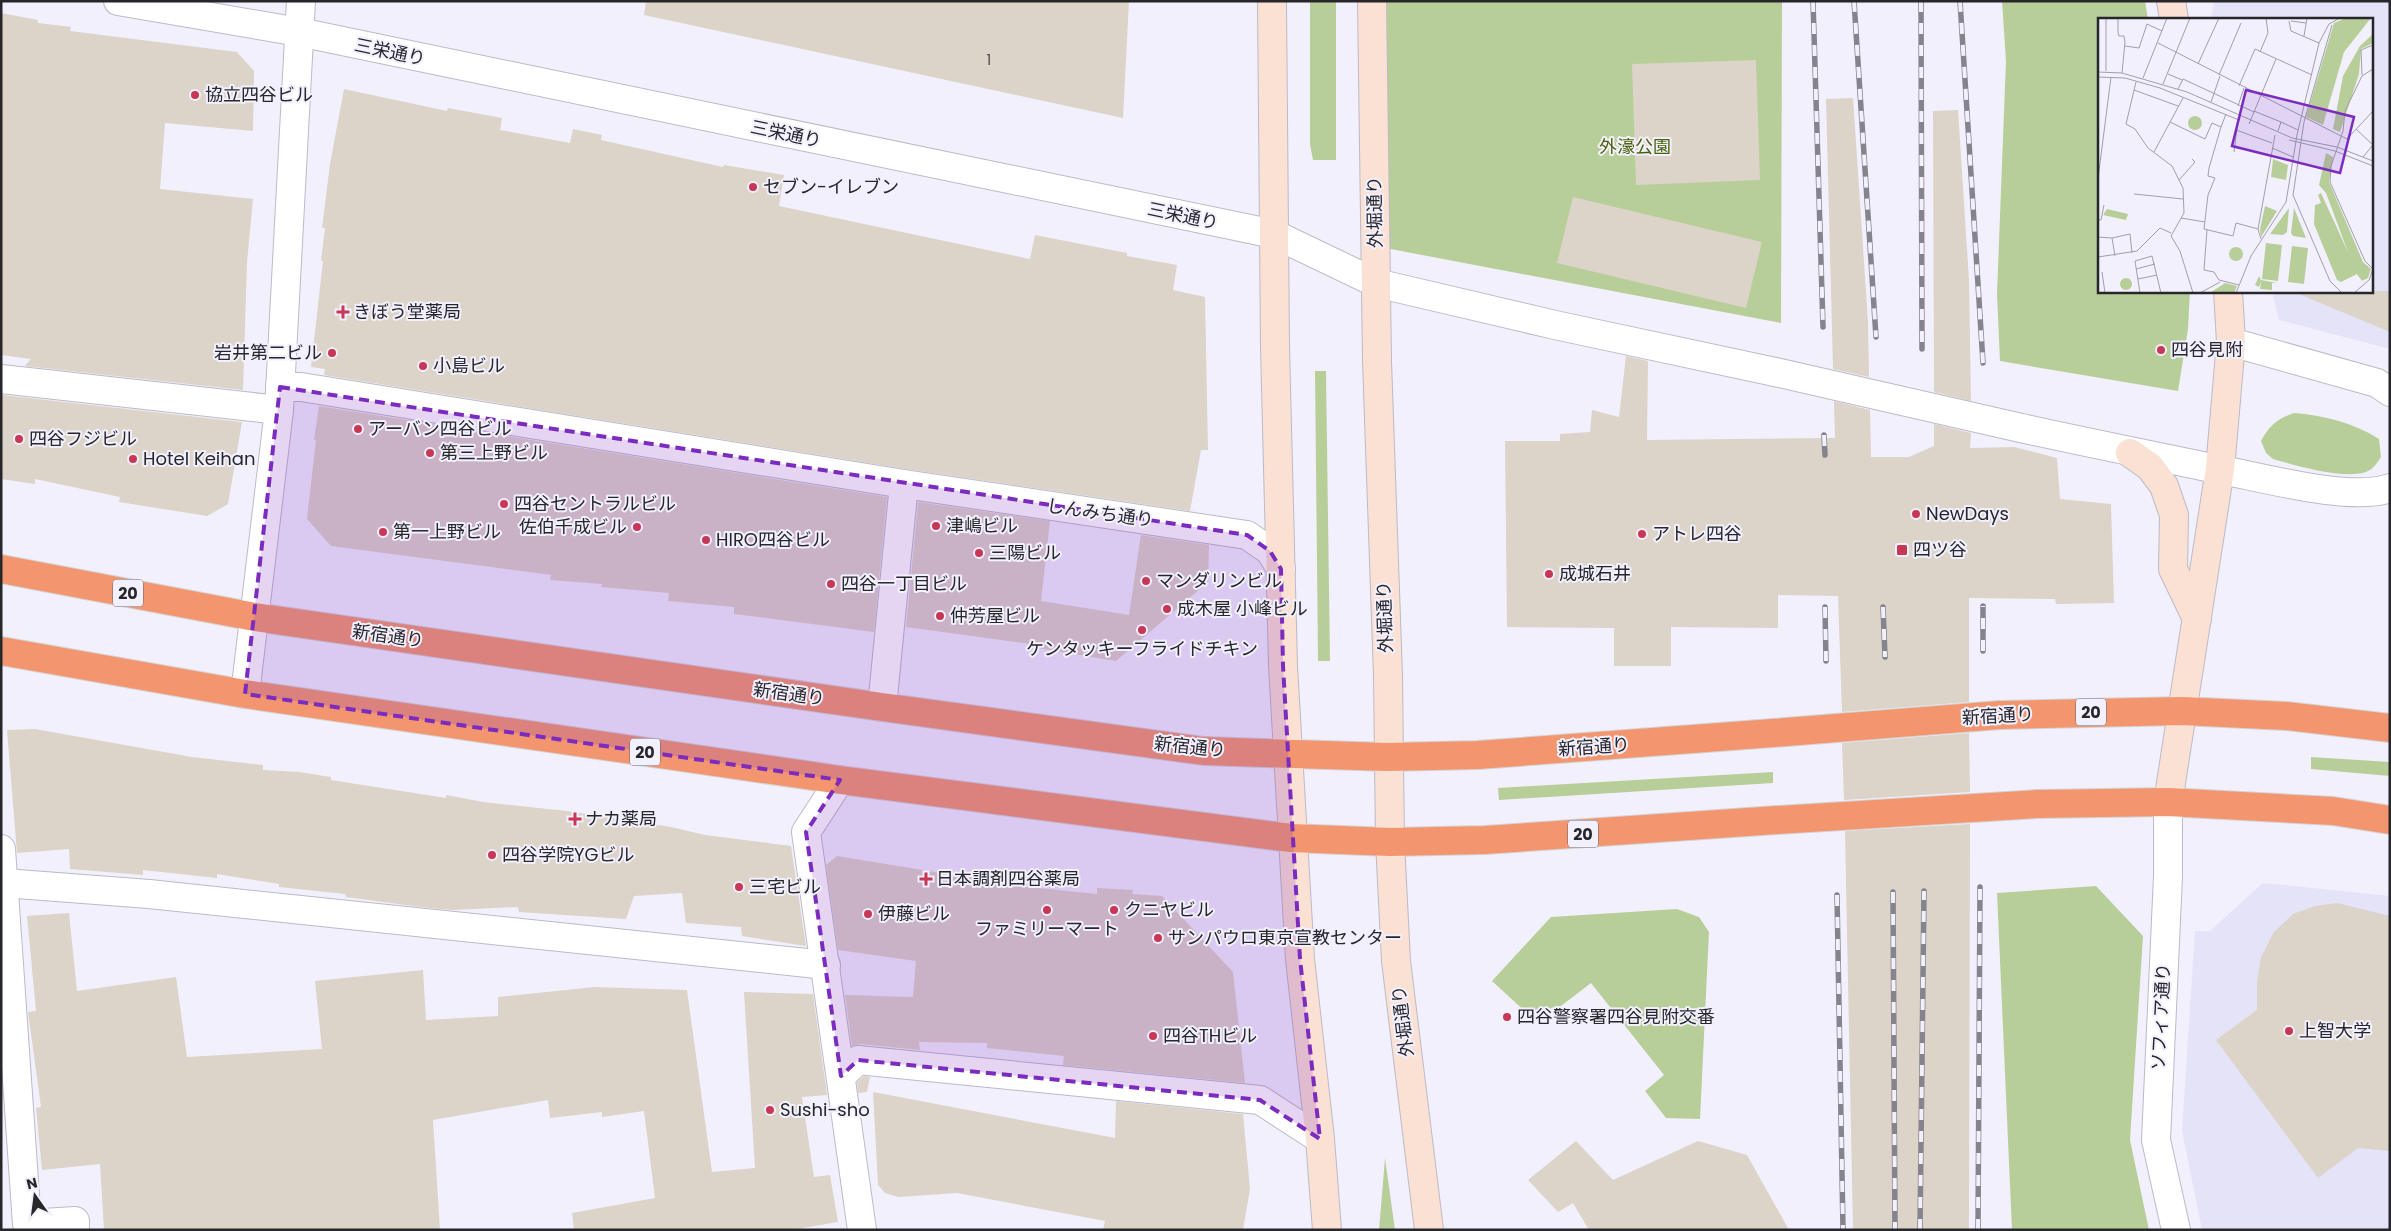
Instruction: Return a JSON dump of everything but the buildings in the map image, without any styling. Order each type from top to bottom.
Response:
[{"type":"highway","name":"新宿通り","points":[[1,569],[256,617],[1204,751],[1388,756],[1478,755],[2000,715],[2182,710],[2286,716],[2390,728]]},
{"type":"highway","name":"20","points":[[1,651],[245,694],[840,780],[1291,838],[1390,842],[1485,840],[2037,804],[2168,802],[2333,811],[2390,820]]},
{"type":"main road","points":[[1272,1],[1274,234],[1282,569],[1282,666],[1291,838],[1303,991],[1320,1139],[1327,1230]]},
{"type":"main road","name":"外堀通り","points":[[1372,1],[1376,283],[1390,842],[1396,961],[1429,1230]]},
{"type":"main road","points":[[2171,1],[2174,18]]},
{"type":"main road","points":[[2168,802],[2220,469],[2231,342],[2228,292]]},
{"type":"main road","points":[[2130,453],[2150,467],[2164,486],[2174,515],[2173,569],[2197,619]]},
{"type":"street","name":"三栄通り","points":[[118,1],[299,32],[1274,234],[1376,283],[1555,325],[1775,372],[2130,453],[2220,469],[2278,482],[2361,494],[2390,488]]},
{"type":"street","points":[[245,694],[256,617],[280,398],[301,1]]},
{"type":"street","points":[[2231,342],[2377,383],[2390,392]]},
{"type":"street","name":"しんみち通り","points":[[1,379],[280,398],[311,389],[904,484],[1247,535],[1270,551],[1282,569]]},
{"type":"street","points":[[882,707],[904,484]]},
{"type":"street","points":[[840,780],[806,832],[862,1230]]},
{"type":"street","name":"ソフィア通り","points":[[2168,802],[2168,876],[2156,1140],[2176,1230]]},
{"type":"street","points":[[1,849],[27,1224],[75,1221],[75,1230]]},
{"type":"street","points":[[4,883],[148,894],[826,965]]},
{"type":"street","points":[[841,1076],[858,1060],[1260,1100],[1320,1139]]},
{"type":"highlighted area","points":[[280,387],[1247,535],[1270,551],[1281,569],[1283,666],[1300,959],[1320,1139],[1260,1100],[858,1060],[841,1076],[806,832],[840,780],[245,694]]},
{"type":"shaded area","points":[[2214,1],[2390,1],[2390,349],[2279,320],[2272,292],[2374,292],[2374,18],[2211,18]]},
{"type":"shaded area","name":"上智大学","points":[[2263,883],[2390,896],[2390,1230],[2202,1230],[2182,1131],[2195,931],[2210,931]]},
{"type":"green space","points":[[1310,1],[1336,1],[1336,160],[1313,160],[1310,144]]},
{"type":"green space","name":"外濠公園","points":[[1376,1],[1782,1],[1781,323],[1380,247]]},
{"type":"green space","points":[[2002,1],[2145,1],[2148,18],[2098,18],[2098,292],[2190,292],[2188,329],[2178,391],[2000,361],[1997,294],[2006,61]]},
{"type":"green space","points":[[1315,371],[1326,371],[1330,661],[1318,661]]},
{"type":"green space","points":[[2294,413],[2338,421],[2369,433],[2379,439],[2381,457],[2374,467],[2359,474],[2321,471],[2273,459],[2266,453],[2261,441],[2274,423]]},
{"type":"green space","points":[[2311,757],[2390,762],[2390,776],[2311,769]]},
{"type":"green space","points":[[1773,772],[1773,783],[1499,800],[1498,788]]},
{"type":"green space","points":[[2096,886],[2143,936],[2130,1140],[2149,1230],[2012,1230],[1997,893]]},
{"type":"green space","points":[[1677,909],[1699,917],[1709,932],[1700,1119],[1666,1118],[1645,1091],[1664,1075],[1591,983],[1561,1006],[1528,1014],[1492,981],[1551,917]]},
{"type":"green space","points":[[1385,1158],[1395,1230],[1379,1230]]},
{"type":"railway","points":[[1813,1],[1823,327]]},
{"type":"railway","points":[[1854,1],[1876,337]]},
{"type":"railway","points":[[1921,1],[1922,349]]},
{"type":"railway","points":[[1960,1],[1983,363]]},
{"type":"railway","points":[[1824,435],[1825,455]]},
{"type":"railway","points":[[1983,606],[1983,651]]},
{"type":"railway","points":[[1825,607],[1826,661]]},
{"type":"railway","points":[[1883,607],[1885,657]]},
{"type":"railway","points":[[1978,1230],[1980,887]]},
{"type":"railway","points":[[1920,1230],[1924,891]]},
{"type":"railway","points":[[1893,892],[1895,1230]]},
{"type":"railway","points":[[1837,895],[1843,1230]]},
{"type":"place","name":"協立四谷ビル","points":[[195,95]]},
{"type":"place","name":"セブン-イレブン","points":[[753,187]]},
{"type":"place","name":"きぼう堂薬局","points":[[343,312]]},
{"type":"place","name":"四谷見附","points":[[2161,350]]},
{"type":"place","name":"岩井第二ビル","points":[[332,353]]},
{"type":"place","name":"小島ビル","points":[[423,366]]},
{"type":"place","name":"アーバン四谷ビル","points":[[358,429]]},
{"type":"place","name":"四谷フジビル","points":[[19,439]]},
{"type":"place","name":"第三上野ビル","points":[[430,453]]},
{"type":"place","name":"Hotel Keihan","points":[[133,459]]},
{"type":"place","name":"四谷セントラルビル","points":[[504,504]]},
{"type":"place","name":"NewDays","points":[[1916,514]]},
{"type":"place","name":"津嶋ビル","points":[[936,526]]},
{"type":"place","name":"佐伯千成ビル","points":[[637,527]]},
{"type":"place","name":"第一上野ビル","points":[[383,532]]},
{"type":"place","name":"アトレ四谷","points":[[1642,534]]},
{"type":"place","name":"HIRO四谷ビル","points":[[706,540]]},
{"type":"place","name":"四ツ谷","points":[[1902,550]]},
{"type":"place","name":"三陽ビル","points":[[979,553]]},
{"type":"place","name":"成城石井","points":[[1549,574]]},
{"type":"place","name":"マンダリンビル","points":[[1146,581]]},
{"type":"place","name":"四谷一丁目ビル","points":[[831,584]]},
{"type":"place","name":"成木屋 小峰ビル","points":[[1167,609]]},
{"type":"place","name":"仲芳屋ビル","points":[[940,616]]},
{"type":"place","name":"ケンタッキーフライドチキン","points":[[1142,630]]},
{"type":"place","name":"ナカ薬局","points":[[575,819]]},
{"type":"place","name":"四谷学院YGビル","points":[[492,855]]},
{"type":"place","name":"日本調剤四谷薬局","points":[[926,879]]},
{"type":"place","name":"三宅ビル","points":[[739,887]]},
{"type":"place","name":"ファミリーマート","points":[[1047,910]]},
{"type":"place","name":"クニヤビル","points":[[1114,910]]},
{"type":"place","name":"伊藤ビル","points":[[868,914]]},
{"type":"place","name":"サンパウロ東京宣教センター","points":[[1158,938]]},
{"type":"place","name":"四谷警察署四谷見附交番","points":[[1507,1017]]},
{"type":"place","name":"上智大学","points":[[2289,1031]]},
{"type":"place","name":"四谷THビル","points":[[1153,1036]]},
{"type":"place","name":"Sushi-sho","points":[[770,1110]]}]
